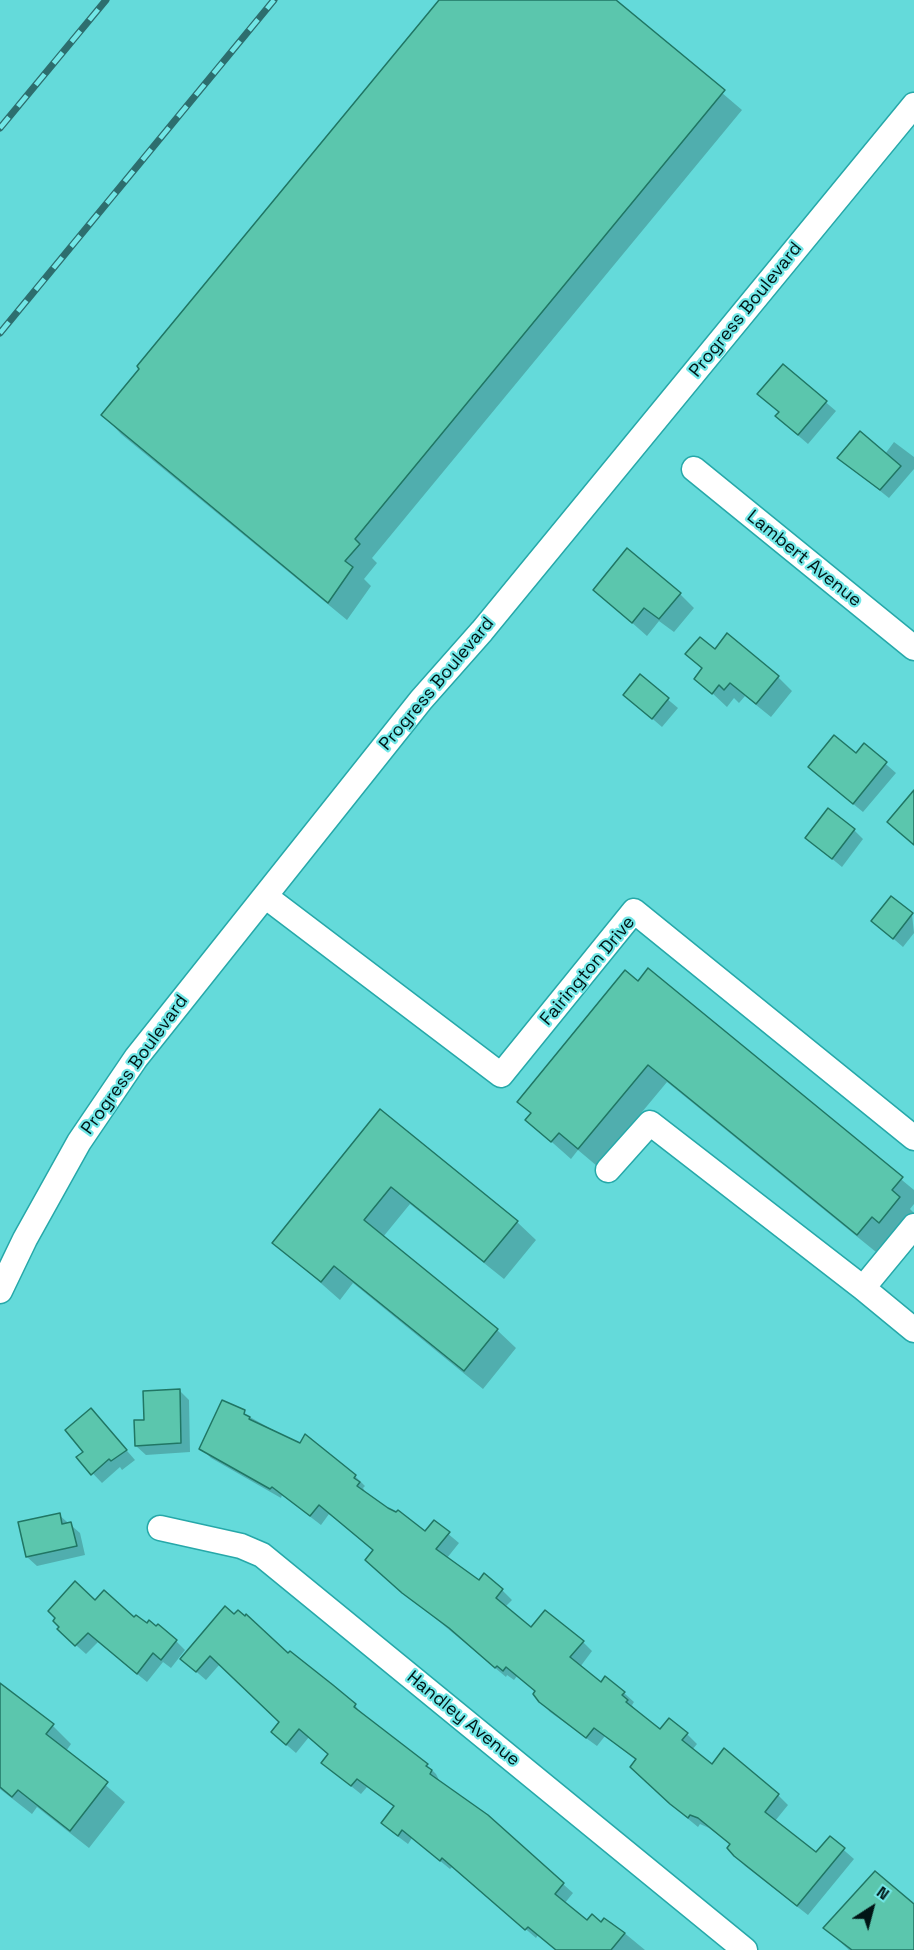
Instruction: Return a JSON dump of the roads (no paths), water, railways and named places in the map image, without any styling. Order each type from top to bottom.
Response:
[{"type":"street","name":"Progress Boulevard","points":[[0,1291],[25,1239],[79,1142],[136,1058],[421,700],[497,613],[914,105]]},
{"type":"street","name":"Lambert Avenue","points":[[694,469],[914,648]]},
{"type":"street","name":"Fairington Drive","points":[[265,896],[501,1075],[634,911],[914,1138]]},
{"type":"street","points":[[608,1170],[650,1123],[914,1330]]},
{"type":"street","points":[[863,1288],[914,1226]]},
{"type":"street","name":"Handley Avenue","points":[[160,1528],[241,1546],[262,1555],[745,1950]]},
{"type":"railway","points":[[0,128],[106,0]]},
{"type":"railway","points":[[0,333],[274,0]]}]
